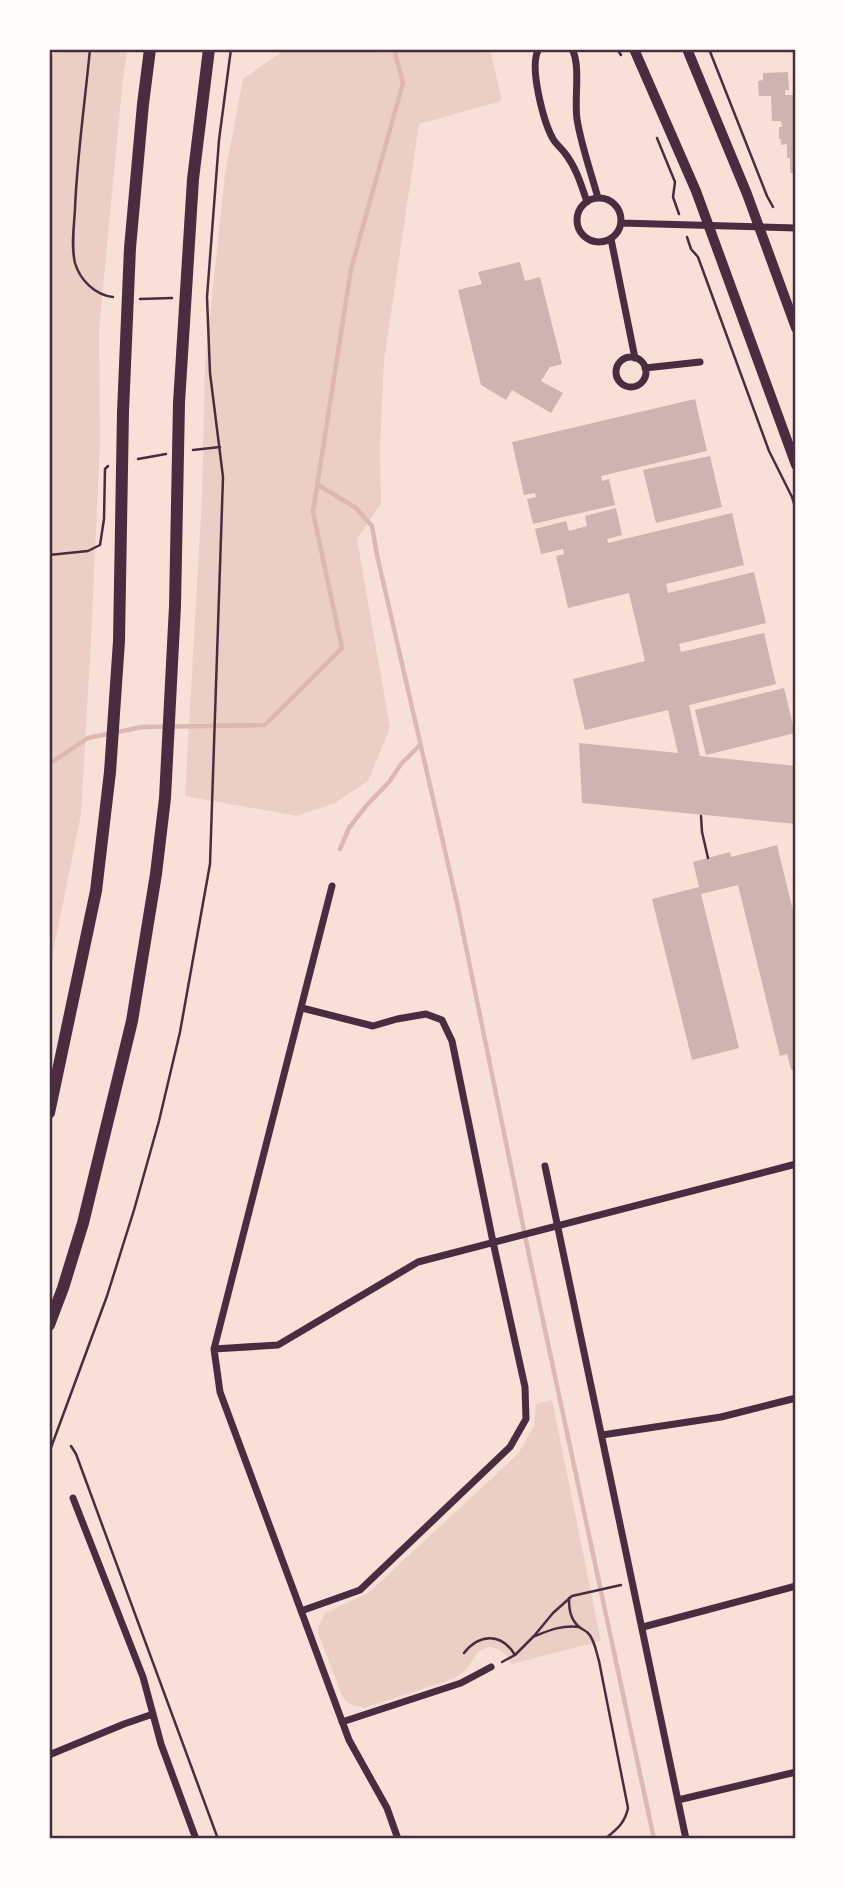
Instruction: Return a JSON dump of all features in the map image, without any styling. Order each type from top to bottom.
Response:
[{"type":"highway","points":[[49,1113],[96,891],[110,772],[119,641],[123,412],[130,248],[150,49]]},
{"type":"highway","points":[[49,1338],[83,1223],[132,1021],[156,874],[165,798],[175,606],[179,403],[193,179],[209,49]]},
{"type":"highway","points":[[49,1325],[63,1288]]},
{"type":"main road","points":[[634,49],[696,191],[796,466]]},
{"type":"main road","points":[[687,49],[759,227],[796,328]]},
{"type":"street","points":[[539,49],[535,54],[535,78],[545,116],[553,139],[565,152],[578,174],[587,202]]},
{"type":"street","points":[[572,49],[576,64],[577,120],[598,198]]},
{"type":"street","points":[[598,198],[606,199],[618,208],[621,223],[618,233],[611,239],[602,243],[592,242],[578,228],[580,209],[587,202],[598,198]]},
{"type":"street","points":[[621,223],[796,228]]},
{"type":"street","points":[[611,239],[635,358]]},
{"type":"street","points":[[635,358],[643,363],[645,368],[645,377],[639,385],[629,387],[621,383],[617,374],[618,365],[625,359],[635,358]]},
{"type":"street","points":[[645,368],[700,362]]},
{"type":"street","points":[[332,886],[214,1349],[220,1392],[342,1722],[349,1740],[387,1808],[398,1839]]},
{"type":"street","points":[[301,1611],[360,1590],[510,1447],[526,1419],[525,1387],[452,1041],[442,1020],[426,1014],[373,1026],[302,1008]]},
{"type":"street","points":[[214,1349],[278,1345],[418,1262],[796,1164]]},
{"type":"street","points":[[545,1166],[686,1839]]},
{"type":"street","points":[[602,1435],[721,1417],[796,1398]]},
{"type":"street","points":[[73,1498],[143,1677],[161,1744],[197,1839]]},
{"type":"street","points":[[643,1627],[796,1586]]},
{"type":"street","points":[[342,1722],[461,1683],[491,1667]]},
{"type":"street","points":[[49,1755],[153,1714]]},
{"type":"street","points":[[678,1800],[796,1772]]},
{"type":"path","points":[[76,188],[90,49]]},
{"type":"path","points":[[49,1453],[107,1296],[159,1121],[180,1032],[210,863],[223,477],[210,373],[207,297],[220,128],[231,49]]},
{"type":"path","points":[[709,49],[773,207]]},
{"type":"path","points":[[691,249],[698,257],[769,451],[796,510]]},
{"type":"path","points":[[49,555],[88,551]]},
{"type":"path","points":[[701,816],[708,858]]},
{"type":"path","points":[[71,1446],[218,1839]]},
{"type":"path","points":[[491,1667],[515,1655],[571,1597],[621,1585]]},
{"type":"path","points":[[571,1597],[569,1611],[572,1618],[593,1641],[599,1661],[628,1808],[621,1825],[605,1839]]},
{"type":"path","points":[[534,1636],[567,1626],[579,1627]]},
{"type":"path","points":[[464,1653],[475,1643],[492,1638],[500,1639],[515,1655]]},
{"type":"shaded area","points":[[61,49],[128,49],[99,330],[100,443],[81,814],[49,973],[49,57]]},
{"type":"shaded area","points":[[286,49],[490,49],[502,101],[419,124],[384,361],[380,449],[381,503],[357,539],[390,728],[368,781],[335,803],[297,816],[185,796],[202,496],[205,362],[225,174],[243,79]]},
{"type":"shaded area","points":[[552,1400],[601,1641],[512,1664],[503,1652],[488,1647],[478,1652],[466,1670],[453,1679],[364,1708],[349,1704],[343,1698],[318,1633],[325,1613],[368,1593],[518,1454],[534,1426],[536,1404]]},
{"type":"building","points":[[788,72],[789,90],[785,90],[785,95],[796,95],[796,173],[790,173],[787,144],[781,145],[779,139],[781,121],[772,121],[771,96],[759,96],[758,81],[763,80],[763,73]]},
{"type":"building","points":[[520,262],[525,281],[540,277],[562,364],[550,367],[541,381],[563,393],[551,413],[512,390],[506,400],[481,385],[458,290],[482,284],[478,272]]},
{"type":"building","points":[[695,399],[707,451],[601,476],[602,481],[609,479],[615,505],[533,524],[527,499],[536,497],[535,493],[524,495],[512,442]]},
{"type":"building","points":[[710,456],[722,507],[656,523],[643,470]]},
{"type":"building","points":[[616,508],[622,535],[607,539],[608,543],[732,513],[744,565],[666,584],[668,593],[754,572],[766,623],[679,644],[681,652],[764,633],[776,684],[689,705],[700,756],[796,766],[796,824],[582,803],[579,743],[678,753],[668,710],[585,730],[573,679],[645,661],[629,593],[568,608],[556,556],[564,554],[563,549],[541,554],[535,529],[566,521],[569,531],[587,526],[585,516]]},
{"type":"building","points":[[784,688],[795,733],[706,755],[695,710]]},
{"type":"building","points":[[777,845],[796,923],[796,1069],[791,1070],[787,1054],[780,1056],[738,885],[701,894],[739,1048],[692,1060],[652,899],[699,887],[693,862],[730,852],[731,857]]},
{"type":"waterway","points":[[49,764],[88,738],[142,727],[265,725],[342,648],[313,512],[351,269],[403,83],[394,49]]},
{"type":"waterway","points":[[318,485],[356,508],[372,526],[457,903],[654,1839]]},
{"type":"waterway","points":[[340,849],[349,828],[420,745]]}]
